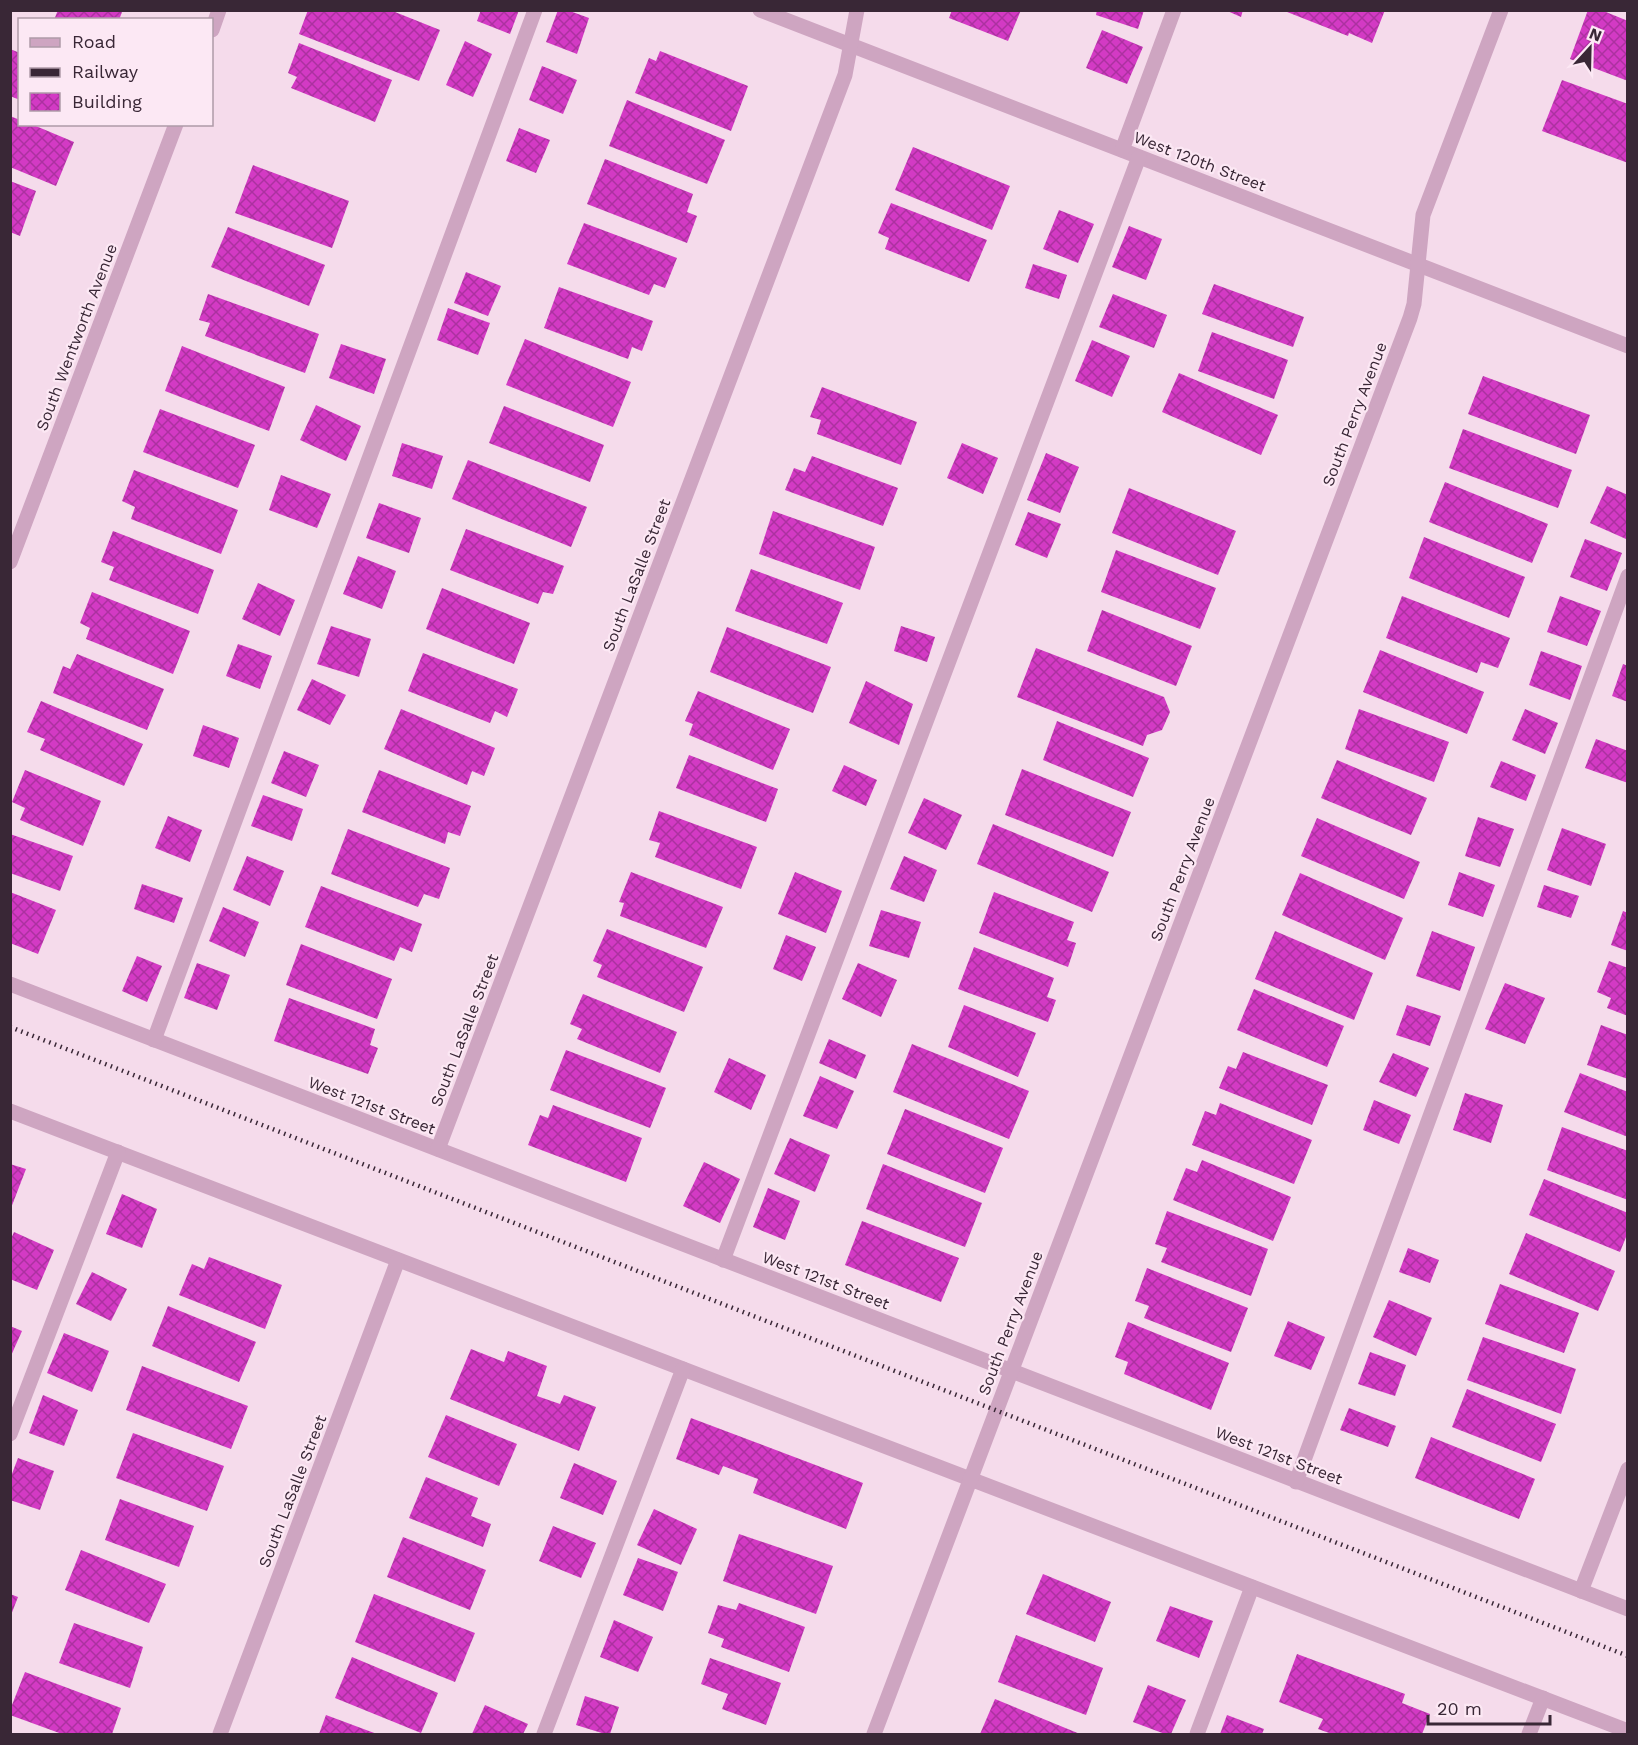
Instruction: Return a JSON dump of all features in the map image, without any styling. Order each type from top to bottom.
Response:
[{"type":"street","points":[[213,27],[219,10]]},
{"type":"street","points":[[154,1040],[535,10]]},
{"type":"street","name":"West 120th Street","points":[[760,10],[1628,346]]},
{"type":"street","name":"South LaSalle Street","points":[[438,1149],[845,75],[857,10]]},
{"type":"street","points":[[1122,150],[1174,10]]},
{"type":"street","name":"South Perry Avenue","points":[[874,1734],[1410,318],[1414,304],[1423,215],[1501,10]]},
{"type":"street","name":"South Wentworth Avenue","points":[[10,562],[175,126]]},
{"type":"street","points":[[723,1260],[1139,157]]},
{"type":"street","points":[[1296,1482],[1628,576]]},
{"type":"street","name":"West 121st Street","points":[[10,984],[1628,1609]]},
{"type":"street","points":[[10,1111],[1628,1731]]},
{"type":"street","points":[[10,1434],[118,1152]]},
{"type":"street","name":"South LaSalle Street","points":[[220,1734],[398,1260]]},
{"type":"street","points":[[544,1734],[683,1369]]},
{"type":"street","points":[[1581,1591],[1628,1469]]},
{"type":"street","points":[[1197,1734],[1252,1587]]},
{"type":"street","points":[[1529,1734],[1543,1698]]},
{"type":"building","points":[[58,10],[119,10],[122,12],[120,18],[55,18]]},
{"type":"building","points":[[308,10],[390,10],[440,30],[419,81],[299,34]]},
{"type":"building","points":[[481,10],[519,10],[510,34],[477,21]]},
{"type":"building","points":[[558,10],[567,10],[589,18],[577,54],[546,42]]},
{"type":"building","points":[[952,10],[1021,10],[1008,41],[949,18]]},
{"type":"building","points":[[1097,10],[1144,10],[1138,29],[1096,15]]},
{"type":"building","points":[[1225,10],[1243,10],[1241,17]]},
{"type":"building","points":[[1282,10],[1385,10],[1372,43]]},
{"type":"building","points":[[1588,10],[1601,10],[1628,21],[1628,81],[1570,59]]},
{"type":"building","points":[[1102,30],[1143,47],[1127,84],[1086,68]]},
{"type":"building","points":[[465,41],[492,54],[473,97],[446,85]]},
{"type":"building","points":[[299,43],[392,80],[375,122],[291,88],[297,77],[288,73]]},
{"type":"building","points":[[10,49],[18,52],[18,99],[10,96]]},
{"type":"building","points":[[660,51],[748,86],[731,131],[635,93],[649,58],[656,61]]},
{"type":"building","points":[[542,66],[577,80],[563,114],[529,100]]},
{"type":"building","points":[[1562,80],[1628,104],[1628,163],[1542,131]]},
{"type":"building","points":[[627,100],[725,140],[707,184],[609,146]]},
{"type":"building","points":[[10,116],[18,119],[18,126],[36,126],[74,142],[56,186],[10,167]]},
{"type":"building","points":[[519,128],[550,140],[536,173],[506,161]]},
{"type":"building","points":[[913,147],[1010,186],[992,230],[895,190]]},
{"type":"building","points":[[605,159],[693,194],[687,212],[697,216],[687,243],[587,204]]},
{"type":"building","points":[[253,165],[349,201],[332,248],[235,213]]},
{"type":"building","points":[[10,181],[36,191],[20,236],[10,232]]},
{"type":"building","points":[[891,203],[987,240],[969,282],[885,249],[889,238],[878,233]]},
{"type":"building","points":[[1059,210],[1094,224],[1078,263],[1043,249]]},
{"type":"building","points":[[584,223],[677,258],[665,288],[654,284],[649,295],[567,264]]},
{"type":"building","points":[[1129,226],[1162,239],[1146,280],[1112,267]]},
{"type":"building","points":[[228,227],[325,265],[309,306],[211,267]]},
{"type":"building","points":[[1033,264],[1067,275],[1059,299],[1025,288]]},
{"type":"building","points":[[466,272],[501,286],[488,316],[454,303]]},
{"type":"building","points":[[1214,284],[1304,317],[1293,347],[1202,314]]},
{"type":"building","points":[[559,287],[653,321],[642,351],[632,347],[628,359],[544,328]]},
{"type":"building","points":[[208,294],[319,334],[305,373],[205,336],[210,323],[199,320]]},
{"type":"building","points":[[1113,294],[1167,315],[1154,348],[1099,327]]},
{"type":"building","points":[[448,308],[490,323],[478,355],[437,340]]},
{"type":"building","points":[[1212,332],[1288,360],[1274,399],[1198,371]]},
{"type":"building","points":[[525,339],[631,382],[613,427],[506,385]]},
{"type":"building","points":[[1092,340],[1130,356],[1112,397],[1075,381]]},
{"type":"building","points":[[341,344],[386,359],[374,394],[329,378]]},
{"type":"building","points":[[182,346],[285,387],[269,431],[165,391]]},
{"type":"building","points":[[1179,373],[1278,415],[1261,455],[1162,412]]},
{"type":"building","points":[[1483,376],[1590,415],[1576,454],[1468,414]]},
{"type":"building","points":[[822,387],[917,422],[901,465],[817,434],[821,420],[810,417]]},
{"type":"building","points":[[316,405],[361,426],[346,461],[300,440]]},
{"type":"building","points":[[504,406],[604,445],[590,482],[489,443]]},
{"type":"building","points":[[160,409],[255,445],[238,488],[143,452]]},
{"type":"building","points":[[1463,429],[1572,470],[1558,508],[1449,468]]},
{"type":"building","points":[[402,443],[443,456],[432,489],[392,476]]},
{"type":"building","points":[[962,443],[998,458],[983,494],[947,478]]},
{"type":"building","points":[[1046,453],[1079,467],[1060,513],[1027,500]]},
{"type":"building","points":[[812,456],[898,488],[883,526],[785,490],[794,468],[805,472]]},
{"type":"building","points":[[468,460],[587,507],[571,547],[452,499]]},
{"type":"building","points":[[134,470],[238,510],[221,554],[131,519],[135,507],[122,501]]},
{"type":"building","points":[[281,475],[331,494],[317,528],[269,510]]},
{"type":"building","points":[[1445,482],[1548,524],[1532,563],[1429,522]]},
{"type":"building","points":[[1607,486],[1628,495],[1626,539],[1590,523]]},
{"type":"building","points":[[1129,488],[1236,531],[1218,575],[1112,533]]},
{"type":"building","points":[[379,503],[421,518],[409,553],[366,538]]},
{"type":"building","points":[[773,511],[875,547],[860,590],[759,554]]},
{"type":"building","points":[[1028,512],[1061,524],[1047,558],[1015,545]]},
{"type":"building","points":[[466,529],[564,566],[553,594],[543,592],[538,604],[450,570]]},
{"type":"building","points":[[113,531],[214,570],[198,614],[109,580],[114,567],[101,562]]},
{"type":"building","points":[[1424,537],[1525,577],[1509,618],[1409,578]]},
{"type":"building","points":[[1585,539],[1622,553],[1607,591],[1570,577]]},
{"type":"building","points":[[1116,550],[1216,588],[1200,629],[1101,592]]},
{"type":"building","points":[[358,556],[396,571],[382,609],[343,594]]},
{"type":"building","points":[[751,569],[843,603],[827,644],[735,611]]},
{"type":"building","points":[[258,583],[295,600],[280,636],[242,619]]},
{"type":"building","points":[[442,588],[530,623],[514,664],[426,629]]},
{"type":"building","points":[[92,592],[190,631],[173,674],[86,639],[90,628],[80,623]]},
{"type":"building","points":[[1402,596],[1510,638],[1498,668],[1481,662],[1477,673],[1386,638]]},
{"type":"building","points":[[1560,596],[1601,611],[1587,646],[1547,632]]},
{"type":"building","points":[[1102,610],[1192,646],[1176,686],[1087,651]]},
{"type":"building","points":[[331,626],[371,639],[359,677],[317,664]]},
{"type":"building","points":[[901,626],[935,637],[927,662],[894,651]]},
{"type":"building","points":[[727,627],[831,667],[813,713],[710,672]]},
{"type":"building","points":[[238,644],[272,656],[260,689],[226,676]]},
{"type":"building","points":[[1036,648],[1164,697],[1170,712],[1162,730],[1147,735],[1143,746],[1017,697]]},
{"type":"building","points":[[1380,650],[1484,692],[1467,734],[1363,692]]},
{"type":"building","points":[[1541,651],[1582,666],[1570,700],[1529,685]]},
{"type":"building","points":[[423,653],[518,689],[507,717],[495,711],[490,723],[408,691]]},
{"type":"building","points":[[77,654],[164,689],[147,730],[53,693],[63,666],[70,669]]},
{"type":"building","points":[[1623,664],[1628,666],[1628,702],[1612,696]]},
{"type":"building","points":[[312,679],[346,695],[330,725],[297,710]]},
{"type":"building","points":[[866,681],[913,704],[899,745],[849,723]]},
{"type":"building","points":[[698,691],[790,729],[773,770],[689,735],[693,724],[685,721]]},
{"type":"building","points":[[41,701],[143,744],[124,786],[40,750],[45,739],[27,732]]},
{"type":"building","points":[[401,709],[495,748],[484,776],[472,771],[467,785],[384,749]]},
{"type":"building","points":[[1359,709],[1449,742],[1434,782],[1345,749]]},
{"type":"building","points":[[1525,709],[1558,723],[1545,754],[1512,740]]},
{"type":"building","points":[[1057,721],[1149,758],[1133,797],[1043,760]]},
{"type":"building","points":[[203,725],[239,738],[229,768],[193,756]]},
{"type":"building","points":[[1596,739],[1628,751],[1628,783],[1585,768]]},
{"type":"building","points":[[284,751],[319,765],[306,797],[271,783]]},
{"type":"building","points":[[689,755],[778,789],[766,822],[676,788]]},
{"type":"building","points":[[1337,760],[1427,798],[1411,835],[1321,798]]},
{"type":"building","points":[[1501,761],[1536,775],[1526,801],[1490,787]]},
{"type":"building","points":[[844,765],[877,780],[866,806],[832,791]]},
{"type":"building","points":[[1022,769],[1131,812],[1113,857],[1005,815]]},
{"type":"building","points":[[25,770],[101,801],[83,846],[20,820],[25,808],[12,802]]},
{"type":"building","points":[[379,770],[471,806],[460,836],[448,832],[445,844],[362,812]]},
{"type":"building","points":[[263,795],[303,809],[292,841],[251,826]]},
{"type":"building","points":[[924,798],[962,815],[946,850],[908,833]]},
{"type":"building","points":[[659,811],[757,847],[741,889],[655,857],[660,843],[649,840]]},
{"type":"building","points":[[168,816],[202,830],[190,862],[155,848]]},
{"type":"building","points":[[1478,817],[1514,829],[1500,867],[1465,856]]},
{"type":"building","points":[[1317,818],[1420,862],[1404,899],[1301,856]]},
{"type":"building","points":[[993,824],[1109,872],[1092,912],[977,864]]},
{"type":"building","points":[[1562,828],[1606,844],[1591,886],[1547,870]]},
{"type":"building","points":[[348,829],[450,868],[439,899],[424,894],[418,907],[331,874]]},
{"type":"building","points":[[10,834],[73,856],[60,891],[10,873]]},
{"type":"building","points":[[247,856],[284,871],[270,906],[233,890]]},
{"type":"building","points":[[904,856],[937,870],[924,902],[890,889]]},
{"type":"building","points":[[631,872],[723,907],[706,948],[620,916],[624,903],[619,902]]},
{"type":"building","points":[[795,872],[842,891],[826,933],[778,914]]},
{"type":"building","points":[[1459,872],[1495,885],[1483,917],[1448,905]]},
{"type":"building","points":[[1300,873],[1403,918],[1385,960],[1282,915]]},
{"type":"building","points":[[142,884],[183,898],[174,923],[134,909]]},
{"type":"building","points":[[1544,885],[1579,896],[1571,918],[1537,907]]},
{"type":"building","points":[[321,886],[422,924],[412,952],[400,947],[394,961],[305,927]]},
{"type":"building","points":[[10,892],[56,910],[38,954],[10,943]]},
{"type":"building","points":[[994,892],[1074,922],[1067,940],[1076,943],[1068,967],[979,933]]},
{"type":"building","points":[[223,907],[259,922],[245,957],[209,941]]},
{"type":"building","points":[[881,910],[921,922],[909,958],[869,946]]},
{"type":"building","points":[[1623,911],[1628,913],[1628,951],[1611,945]]},
{"type":"building","points":[[607,929],[703,967],[684,1012],[597,977],[602,965],[593,961]]},
{"type":"building","points":[[1275,931],[1373,973],[1354,1020],[1255,979]]},
{"type":"building","points":[[1432,931],[1475,947],[1460,991],[1416,976]]},
{"type":"building","points":[[786,935],[816,947],[802,981],[773,969]]},
{"type":"building","points":[[301,944],[392,979],[377,1019],[286,985]]},
{"type":"building","points":[[974,947],[1054,978],[1047,997],[1056,1000],[1048,1022],[958,989]]},
{"type":"building","points":[[137,956],[162,966],[147,1002],[122,991]]},
{"type":"building","points":[[1609,961],[1628,968],[1628,1016],[1607,1008],[1611,998],[1597,992]]},
{"type":"building","points":[[197,963],[230,975],[217,1010],[184,998]]},
{"type":"building","points":[[858,963],[897,980],[881,1017],[842,999]]},
{"type":"building","points":[[1505,983],[1545,998],[1525,1044],[1485,1029]]},
{"type":"building","points":[[1254,989],[1344,1026],[1327,1067],[1237,1030]]},
{"type":"building","points":[[583,994],[677,1032],[660,1073],[577,1039],[582,1029],[570,1024]]},
{"type":"building","points":[[289,998],[375,1029],[370,1045],[378,1048],[368,1074],[274,1041]]},
{"type":"building","points":[[964,1005],[1036,1033],[1018,1077],[948,1047]]},
{"type":"building","points":[[1407,1005],[1441,1016],[1430,1046],[1396,1035]]},
{"type":"building","points":[[1601,1025],[1628,1035],[1628,1079],[1587,1065]]},
{"type":"building","points":[[829,1039],[866,1055],[856,1079],[819,1063]]},
{"type":"building","points":[[912,1044],[1029,1091],[1009,1139],[893,1092]]},
{"type":"building","points":[[566,1050],[666,1088],[650,1128],[550,1090]]},
{"type":"building","points":[[1243,1052],[1328,1085],[1312,1125],[1219,1088],[1228,1066],[1236,1069]]},
{"type":"building","points":[[1393,1053],[1429,1068],[1416,1097],[1379,1082]]},
{"type":"building","points":[[729,1058],[766,1075],[751,1110],[714,1092]]},
{"type":"building","points":[[1580,1073],[1628,1092],[1628,1137],[1564,1112]]},
{"type":"building","points":[[820,1076],[854,1091],[837,1129],[803,1116]]},
{"type":"building","points":[[1465,1093],[1503,1105],[1491,1143],[1453,1130]]},
{"type":"building","points":[[1374,1100],[1411,1115],[1399,1144],[1363,1130]]},
{"type":"building","points":[[1220,1103],[1312,1140],[1294,1184],[1192,1145],[1205,1111],[1216,1115]]},
{"type":"building","points":[[553,1105],[642,1138],[626,1182],[528,1145],[540,1115],[548,1118]]},
{"type":"building","points":[[905,1109],[1003,1148],[985,1193],[887,1154]]},
{"type":"building","points":[[1562,1127],[1628,1151],[1628,1200],[1547,1170]]},
{"type":"building","points":[[790,1138],[830,1155],[815,1192],[774,1174]]},
{"type":"building","points":[[1202,1160],[1291,1197],[1273,1241],[1173,1200],[1186,1168],[1197,1172]]},
{"type":"building","points":[[704,1162],[740,1179],[720,1223],[683,1206]]},
{"type":"building","points":[[10,1164],[26,1169],[11,1208],[10,1208]]},
{"type":"building","points":[[883,1164],[982,1203],[965,1247],[866,1209]]},
{"type":"building","points":[[1544,1179],[1628,1213],[1628,1232],[1620,1252],[1529,1215]]},
{"type":"building","points":[[768,1188],[800,1201],[785,1240],[753,1227]]},
{"type":"building","points":[[122,1194],[157,1209],[142,1248],[106,1234]]},
{"type":"building","points":[[1167,1211],[1268,1249],[1251,1296],[1161,1262],[1167,1248],[1155,1244]]},
{"type":"building","points":[[862,1221],[959,1258],[941,1302],[845,1265]]},
{"type":"building","points":[[14,1232],[54,1250],[37,1290],[10,1279],[10,1241]]},
{"type":"building","points":[[1526,1233],[1615,1271],[1598,1311],[1509,1274]]},
{"type":"building","points":[[1408,1248],[1439,1260],[1430,1283],[1399,1272]]},
{"type":"building","points":[[209,1257],[282,1285],[265,1329],[179,1295],[192,1264],[204,1269]]},
{"type":"building","points":[[1147,1268],[1248,1308],[1231,1352],[1144,1318],[1149,1306],[1135,1301]]},
{"type":"building","points":[[92,1272],[127,1289],[111,1321],[76,1304]]},
{"type":"building","points":[[1500,1284],[1579,1313],[1564,1353],[1485,1324]]},
{"type":"building","points":[[1389,1300],[1432,1318],[1416,1356],[1373,1337]]},
{"type":"building","points":[[168,1306],[256,1342],[239,1382],[152,1346]]},
{"type":"building","points":[[1288,1321],[1325,1337],[1311,1370],[1274,1356]]},
{"type":"building","points":[[1128,1322],[1229,1363],[1211,1410],[1124,1374],[1128,1362],[1115,1357]]},
{"type":"building","points":[[10,1326],[22,1331],[10,1358]]},
{"type":"building","points":[[64,1333],[109,1351],[92,1392],[47,1373]]},
{"type":"building","points":[[1483,1337],[1576,1369],[1561,1414],[1467,1380]]},
{"type":"building","points":[[471,1349],[504,1362],[508,1351],[547,1366],[537,1396],[560,1404],[564,1395],[596,1407],[579,1451],[450,1399]]},
{"type":"building","points":[[1370,1352],[1406,1365],[1395,1396],[1358,1384]]},
{"type":"building","points":[[142,1366],[248,1406],[231,1449],[126,1410]]},
{"type":"building","points":[[1467,1389],[1556,1424],[1541,1462],[1452,1427]]},
{"type":"building","points":[[43,1395],[78,1410],[64,1446],[29,1433]]},
{"type":"building","points":[[1349,1408],[1396,1426],[1388,1447],[1340,1430]]},
{"type":"building","points":[[446,1415],[517,1444],[499,1486],[428,1457]]},
{"type":"building","points":[[691,1418],[863,1483],[846,1529],[753,1493],[758,1479],[723,1466],[719,1475],[676,1459]]},
{"type":"building","points":[[133,1433],[224,1466],[207,1511],[116,1478]]},
{"type":"building","points":[[1431,1437],[1535,1479],[1519,1519],[1415,1478]]},
{"type":"building","points":[[18,1458],[54,1471],[40,1510],[10,1500],[10,1479]]},
{"type":"building","points":[[574,1463],[617,1481],[603,1515],[560,1498]]},
{"type":"building","points":[[426,1477],[478,1498],[471,1516],[491,1524],[483,1547],[409,1518]]},
{"type":"building","points":[[120,1499],[194,1526],[179,1567],[105,1540]]},
{"type":"building","points":[[654,1509],[697,1529],[681,1565],[637,1545]]},
{"type":"building","points":[[553,1526],[596,1543],[581,1578],[539,1561]]},
{"type":"building","points":[[739,1534],[833,1566],[816,1614],[723,1581]]},
{"type":"building","points":[[403,1537],[486,1570],[470,1610],[387,1577]]},
{"type":"building","points":[[81,1550],[166,1584],[149,1623],[65,1590]]},
{"type":"building","points":[[638,1558],[678,1572],[663,1611],[623,1595]]},
{"type":"building","points":[[1043,1574],[1111,1602],[1095,1642],[1026,1614]]},
{"type":"building","points":[[10,1594],[18,1597],[11,1615],[10,1615]]},
{"type":"building","points":[[374,1594],[475,1633],[455,1682],[355,1642]]},
{"type":"building","points":[[739,1603],[805,1627],[789,1672],[721,1647],[724,1639],[708,1633],[718,1605],[736,1610]]},
{"type":"building","points":[[1170,1606],[1213,1621],[1199,1658],[1156,1641]]},
{"type":"building","points":[[614,1620],[653,1637],[638,1672],[600,1657]]},
{"type":"building","points":[[74,1623],[143,1647],[130,1688],[59,1663]]},
{"type":"building","points":[[1016,1635],[1103,1668],[1086,1715],[998,1682]]},
{"type":"building","points":[[1297,1654],[1405,1694],[1402,1703],[1430,1714],[1422,1734],[1332,1734],[1318,1729],[1323,1719],[1279,1702]]},
{"type":"building","points":[[352,1657],[438,1693],[421,1733],[335,1698]]},
{"type":"building","points":[[710,1658],[781,1683],[766,1725],[722,1709],[728,1694],[701,1684]]},
{"type":"building","points":[[25,1672],[121,1708],[112,1734],[62,1734],[10,1715]]},
{"type":"building","points":[[1148,1685],[1186,1700],[1171,1734],[1165,1734],[1133,1722]]},
{"type":"building","points":[[585,1696],[619,1707],[610,1734],[576,1725]]},
{"type":"building","points":[[995,1699],[1080,1734],[980,1734]]},
{"type":"building","points":[[485,1705],[528,1724],[523,1734],[472,1734]]},
{"type":"building","points":[[326,1715],[377,1734],[319,1734]]},
{"type":"building","points":[[1227,1715],[1264,1729],[1262,1734],[1220,1734]]},
{"type":"railway","points":[[10,1027],[1628,1656]]}]
